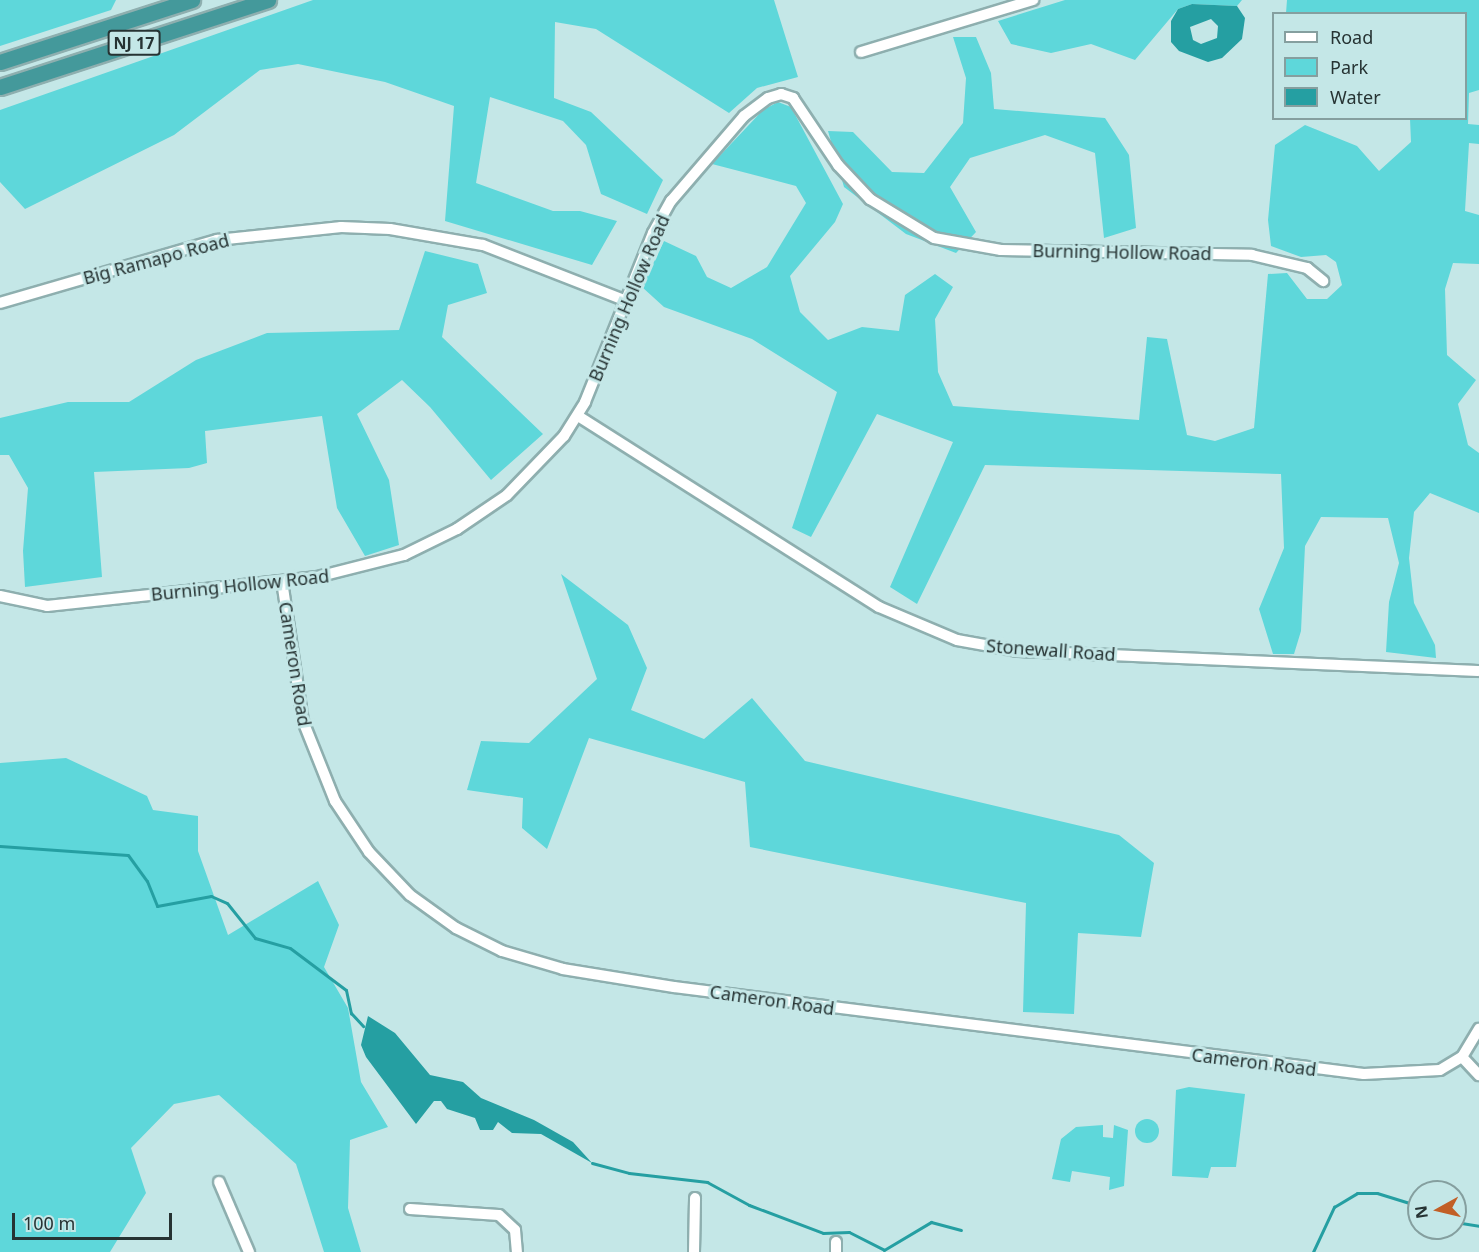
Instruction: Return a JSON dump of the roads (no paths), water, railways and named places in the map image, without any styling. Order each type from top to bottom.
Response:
[{"type":"highway","name":"NJ 17","points":[[0,62],[192,0]]},
{"type":"highway","name":"NJ 17","points":[[0,87],[268,0]]},
{"type":"street","points":[[861,52],[1033,0]]},
{"type":"street","name":"Burning Hollow Road","points":[[0,596],[47,606],[282,581],[372,565],[458,529],[531,472],[578,416],[653,233],[692,173],[744,116],[768,98],[781,94],[793,98],[838,165],[870,200],[934,238],[1002,250],[1252,255],[1306,268],[1323,281]]},
{"type":"street","name":"Big Ramapo Road","points":[[0,303],[217,240],[341,227],[390,229],[483,245],[553,269],[627,301]]},
{"type":"street","name":"Stonewall Road","points":[[578,416],[879,607],[957,640],[1018,651],[1479,671]]},
{"type":"street","name":"Cameron Road","points":[[282,581],[303,721],[335,801],[369,852],[410,895],[456,928],[502,951],[563,969],[674,987],[1323,1070],[1427,1073],[1462,1057]]},
{"type":"street","points":[[1479,1029],[1462,1057],[1479,1075]]},
{"type":"street","points":[[219,1182],[249,1252]]},
{"type":"street","points":[[694,1252],[695,1198]]},
{"type":"street","points":[[410,1209],[499,1215],[515,1230],[517,1252]]},
{"type":"water","points":[[1192,4],[1237,6],[1245,18],[1242,39],[1222,58],[1208,62],[1179,51],[1171,42],[1171,21],[1178,9]],"holes":[[[1211,19],[1218,26],[1217,38],[1201,44],[1193,40],[1190,27]]]},
{"type":"water","points":[[368,1016],[395,1033],[430,1075],[463,1082],[481,1098],[534,1120],[573,1142],[592,1163],[541,1134],[512,1133],[498,1122],[493,1130],[480,1130],[475,1118],[447,1109],[441,1101],[434,1101],[416,1124],[366,1057],[361,1045]]},
{"type":"waterway","points":[[0,846],[128,855],[147,881],[157,906],[211,896],[227,903],[255,938],[290,948],[346,990],[351,1013],[363,1026]]},
{"type":"waterway","points":[[592,1163],[629,1173],[707,1182],[749,1205],[823,1233],[849,1232],[884,1250],[931,1222],[961,1230]]},
{"type":"waterway","points":[[1313,1252],[1334,1207],[1357,1193],[1377,1193],[1407,1202]]},
{"type":"waterway","points":[[1467,1224],[1479,1226]]}]
